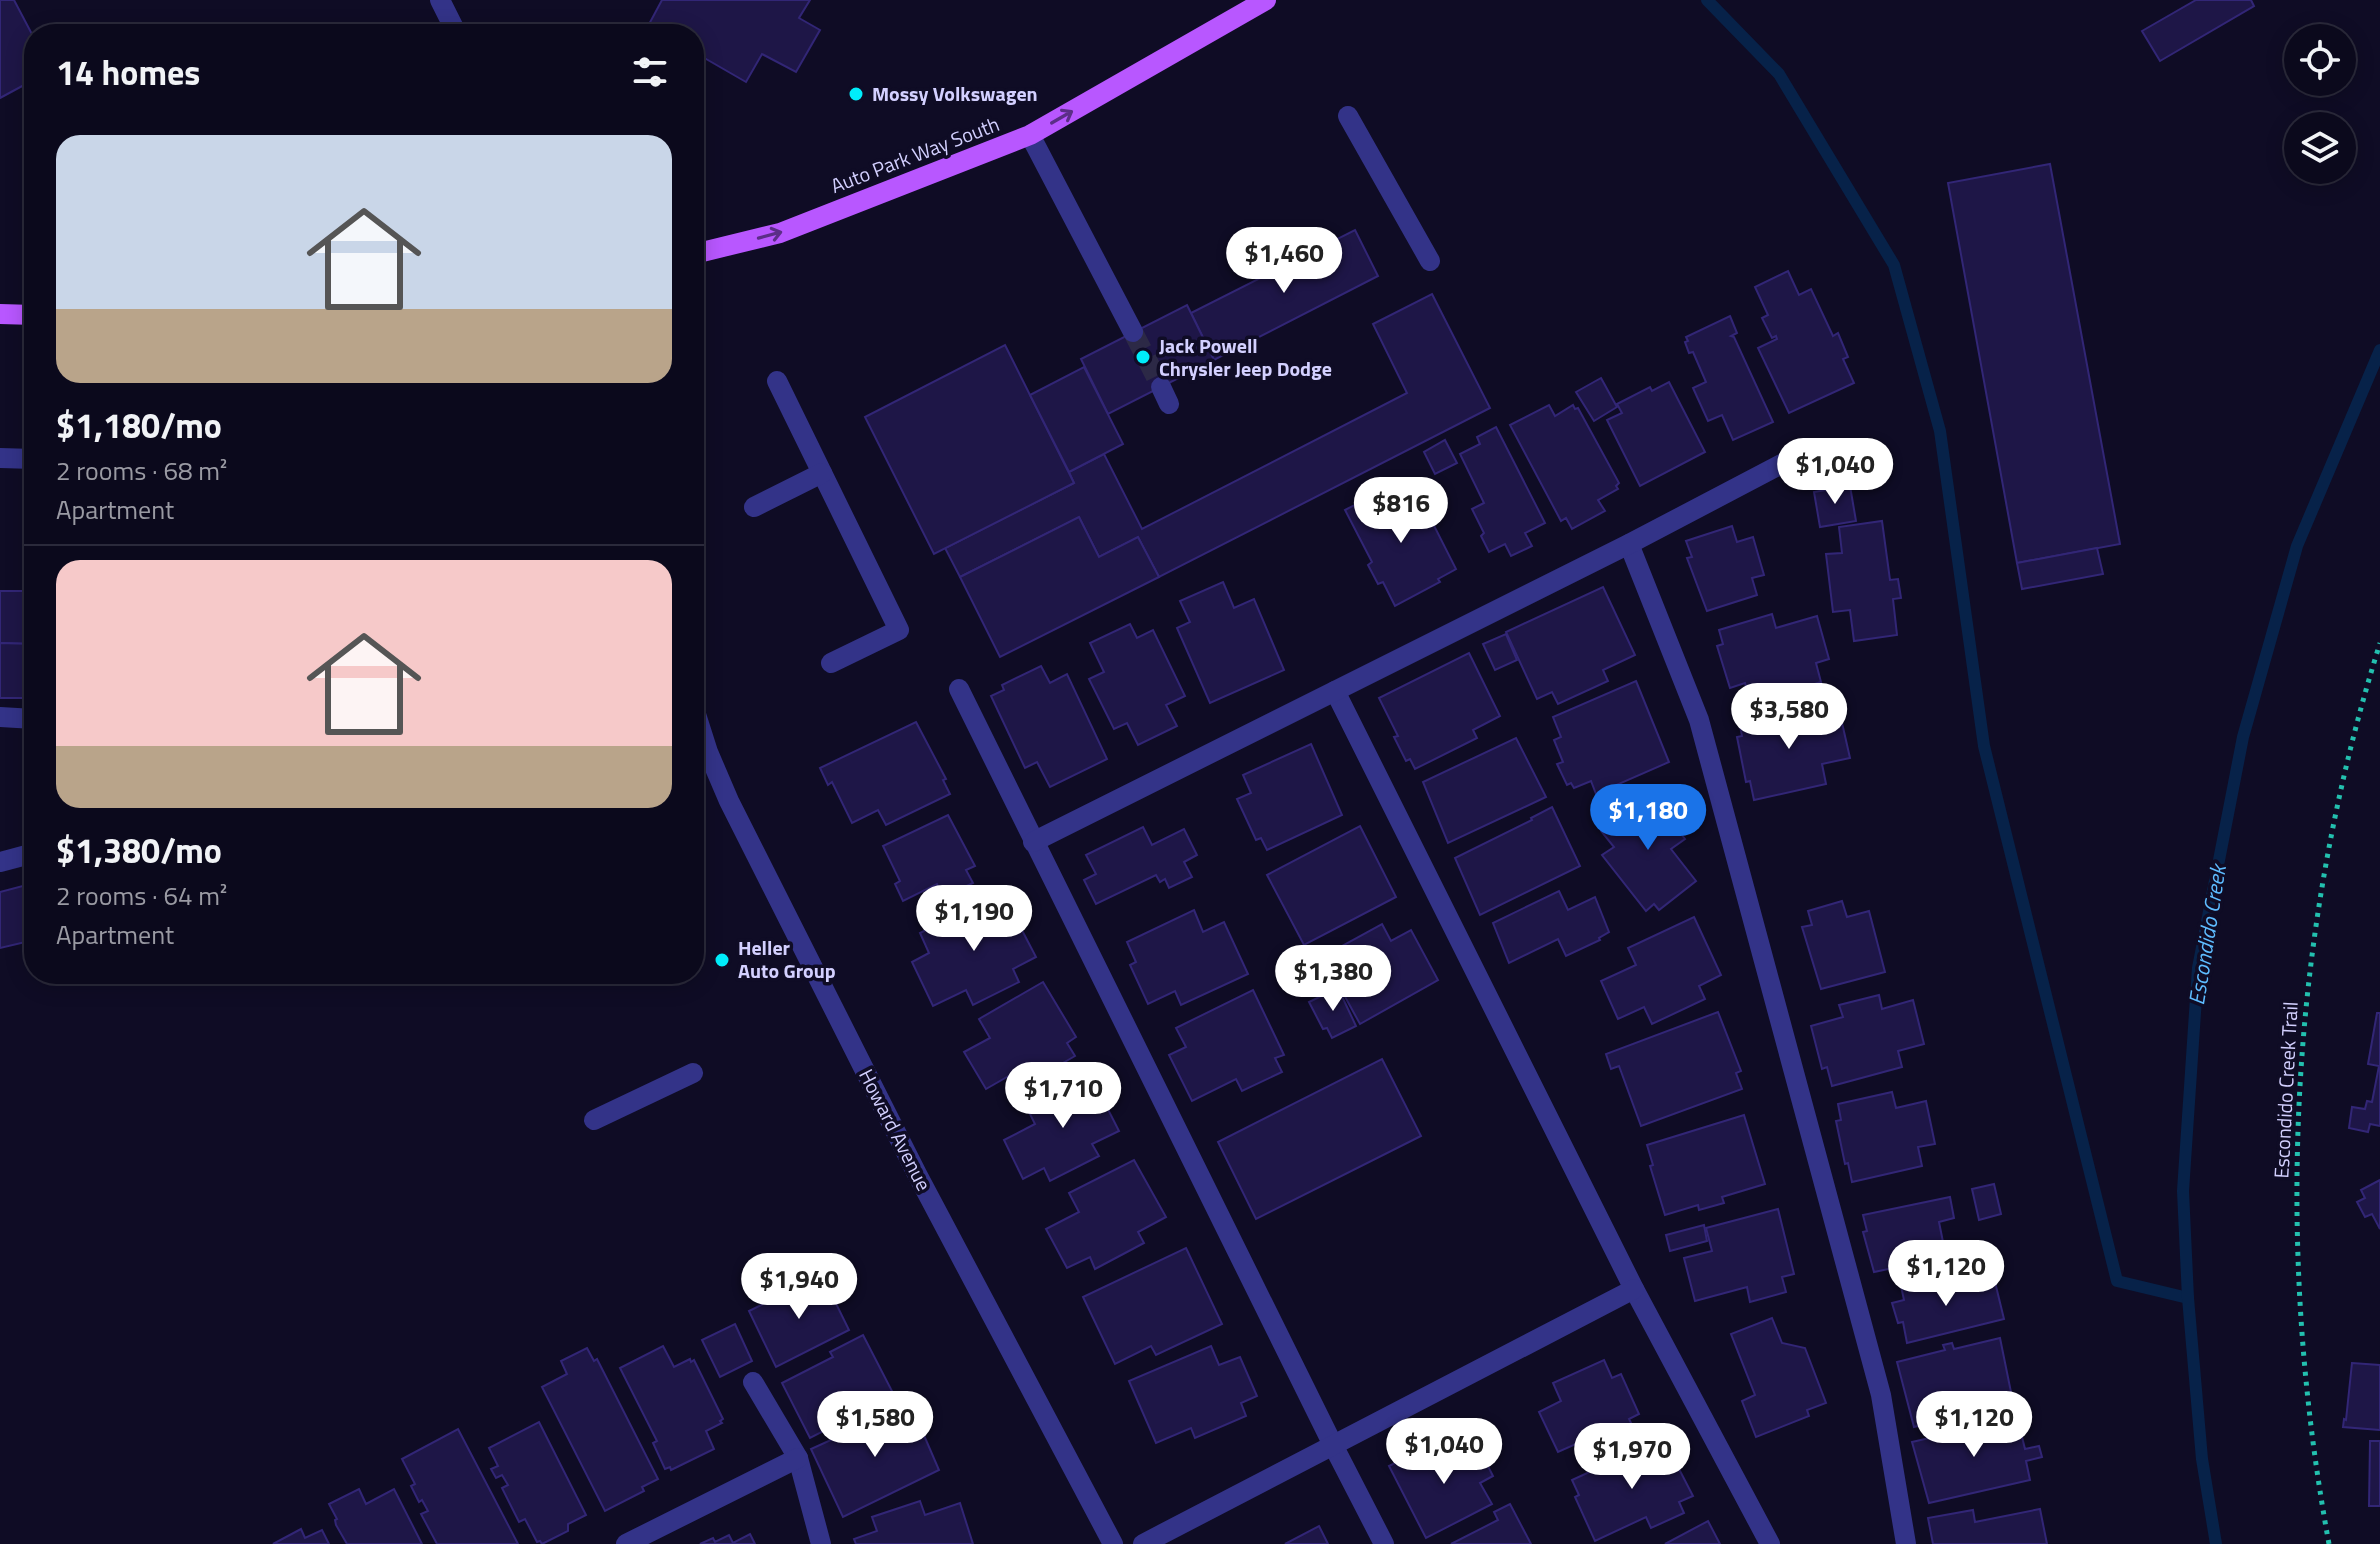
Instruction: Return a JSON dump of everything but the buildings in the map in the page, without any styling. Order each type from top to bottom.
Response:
[{"type":"main road","name":"Auto Park Way South","points":[[704,252],[780,233],[1030,135],[1266,0]]},
{"type":"main road","points":[[0,314],[24,315]]},
{"type":"street","points":[[440,0],[452,24]]},
{"type":"street","points":[[1348,116],[1430,261]]},
{"type":"street","points":[[1030,135],[1133,332]]},
{"type":"street","points":[[777,381],[899,630],[831,663]]},
{"type":"street","points":[[1033,842],[1629,544],[1812,448]]},
{"type":"street","points":[[0,458],[24,459]]},
{"type":"street","points":[[754,507],[822,473]]},
{"type":"street","points":[[1629,544],[1699,720],[1881,1395],[1906,1544]]},
{"type":"street","points":[[959,689],[1384,1544]]},
{"type":"street","points":[[1335,691],[1634,1289],[1770,1544]]},
{"type":"street","points":[[0,717],[24,718]]},
{"type":"street","name":"Howard Avenue","points":[[704,739],[729,801],[917,1174],[1113,1544]]},
{"type":"street","points":[[0,862],[24,856]]},
{"type":"street","points":[[594,1120],[693,1073]]},
{"type":"street","points":[[1143,1544],[1634,1289]]},
{"type":"street","points":[[753,1382],[798,1458],[821,1544]]},
{"type":"street","points":[[626,1544],[798,1458]]},
{"type":"path","name":"Escondido Creek Trail","points":[[2329,1544],[2319,1492],[2303,1349],[2297,1249],[2296,1136],[2308,984],[2319,907],[2341,791],[2380,643]]},
{"type":"waterway","points":[[1707,0],[1779,74],[1894,265],[1940,431],[1984,746],[2117,1281],[2188,1298]]},
{"type":"waterway","name":"Escondido Creek","points":[[2216,1544],[2202,1459],[2188,1298],[2183,1191],[2198,968],[2243,737],[2297,546],[2380,350]]},
{"type":"tunnel","points":[[1133,332],[1161,387]]},
{"type":"place","name":"Mossy Volkswagen","points":[[856,94]]},
{"type":"place","name":"Jack Powell Chrysler Jeep Dodge","points":[[1143,357]]},
{"type":"place","name":"Heller Auto Group","points":[[722,960]]}]
